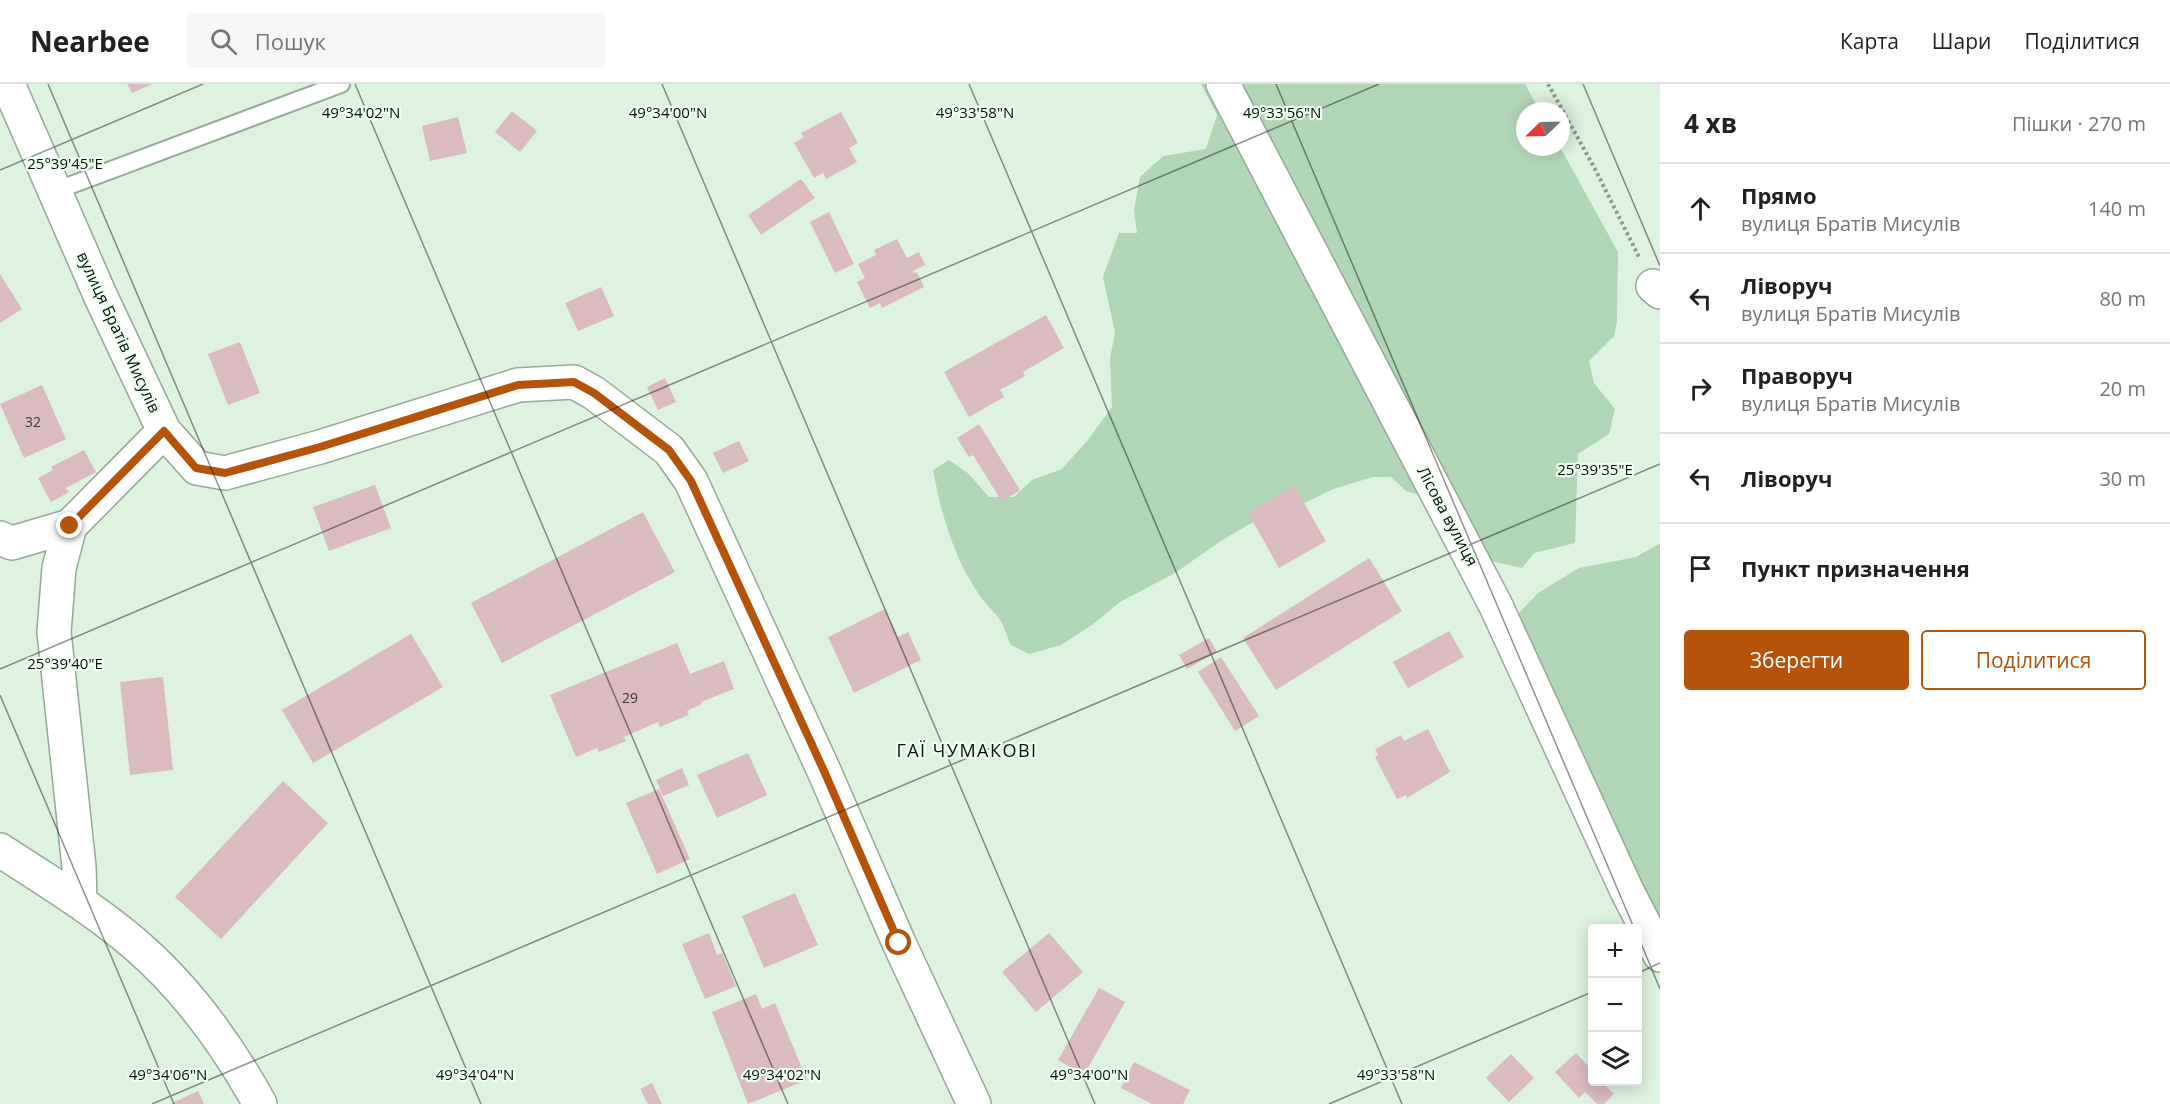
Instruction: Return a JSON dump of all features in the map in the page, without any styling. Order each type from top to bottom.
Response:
[{"type":"street","name":"вулиця Братів Мисулів","points":[[8,84],[164,431],[196,468],[225,473],[320,447],[518,385],[574,382],[594,393],[669,450],[691,481],[974,1104]]},
{"type":"street","name":"Лісова вулиця","points":[[1223,84],[1496,606],[1627,891],[1660,955]]},
{"type":"street","points":[[0,538],[12,543],[70,526],[164,431]]},
{"type":"street","points":[[70,526],[59,568],[54,632],[79,867],[80,902]]},
{"type":"street","points":[[0,850],[80,902],[137,945],[182,991],[236,1061],[261,1104]]},
{"type":"lane","points":[[55,191],[341,84]]},
{"type":"path","points":[[1548,84],[1657,289]]},
{"type":"green space","points":[[1201,84],[1525,84],[1535,102],[1516,102],[1516,156],[1565,156],[1618,252],[1617,321],[1614,336],[1589,361],[1594,383],[1615,409],[1609,434],[1578,454],[1575,543],[1534,553],[1522,568],[1487,560],[1452,505],[1406,491],[1391,477],[1373,477],[1333,489],[1289,511],[1253,522],[1175,573],[1120,602],[1092,625],[1061,645],[1029,654],[1011,645],[1000,620],[982,599],[964,569],[950,537],[933,470],[949,460],[969,474],[989,497],[1014,497],[1032,480],[1062,469],[1087,441],[1112,407],[1110,358],[1115,333],[1103,277],[1119,233],[1137,233],[1134,210],[1140,177],[1163,156],[1206,149],[1217,115]]},
{"type":"green space","points":[[1660,544],[1660,973],[1642,929],[1642,924],[1640,924],[1514,618],[1538,593],[1579,568],[1636,557]]},
{"type":"building","points":[[127,84],[152,84],[132,93]]},
{"type":"building","points":[[512,111],[537,131],[520,152],[495,132]]},
{"type":"building","points":[[841,112],[858,143],[849,148],[857,162],[826,179],[823,173],[814,178],[794,143],[804,137],[801,133]]},
{"type":"building","points":[[458,117],[467,153],[430,161],[422,126]]},
{"type":"building","points":[[801,179],[815,198],[761,235],[748,215]]},
{"type":"building","points":[[829,212],[854,264],[835,273],[810,222]]},
{"type":"building","points":[[897,239],[907,258],[919,252],[925,265],[913,271],[917,272],[924,287],[882,308],[880,303],[870,308],[857,282],[865,278],[858,264],[876,255],[874,250]]},
{"type":"building","points":[[0,274],[22,309],[0,323]]},
{"type":"building","points":[[601,287],[614,316],[578,331],[565,303]]},
{"type":"building","points":[[1046,315],[1064,348],[1023,372],[1025,376],[1000,390],[1004,397],[969,417],[944,372]]},
{"type":"building","points":[[240,342],[260,393],[228,405],[208,354]]},
{"type":"building","points":[[665,378],[676,402],[658,410],[647,387]]},
{"type":"building","points":[[42,385],[66,439],[24,458],[0,404]]},
{"type":"building","points":[[979,424],[1020,490],[1002,502],[973,455],[969,457],[957,438]]},
{"type":"building","points":[[739,441],[749,461],[723,473],[713,453]]},
{"type":"building","points":[[84,450],[96,472],[66,488],[69,492],[51,502],[38,478],[53,470],[51,467]]},
{"type":"building","points":[[375,485],[391,528],[329,551],[313,507]]},
{"type":"building","points":[[1294,486],[1326,541],[1279,568],[1248,513]]},
{"type":"building","points":[[643,512],[675,572],[502,663],[471,603]]},
{"type":"building","points":[[1369,558],[1402,611],[1276,690],[1243,638]]},
{"type":"building","points":[[885,609],[898,637],[908,632],[921,660],[854,693],[828,637]]},
{"type":"building","points":[[1449,631],[1464,657],[1408,688],[1393,662]]},
{"type":"building","points":[[411,634],[443,687],[313,763],[282,710]]},
{"type":"building","points":[[1209,638],[1217,652],[1187,669],[1179,655]]},
{"type":"building","points":[[677,643],[690,674],[724,661],[734,689],[701,702],[702,704],[687,711],[689,715],[660,727],[658,722],[624,737],[626,741],[599,752],[597,748],[576,757],[550,695]]},
{"type":"building","points":[[1221,657],[1259,716],[1235,731],[1198,672]]},
{"type":"building","points":[[163,677],[173,770],[130,775],[120,682]]},
{"type":"building","points":[[1428,729],[1450,772],[1407,798],[1406,795],[1397,799],[1375,757],[1378,755],[1375,749],[1401,735],[1404,741]]},
{"type":"building","points":[[748,753],[767,795],[717,818],[697,775]]},
{"type":"building","points":[[682,768],[689,785],[663,796],[656,780]]},
{"type":"building","points":[[283,781],[328,823],[221,939],[175,897]]},
{"type":"building","points":[[659,789],[690,859],[657,874],[626,803]]},
{"type":"building","points":[[795,893],[818,945],[764,968],[742,916]]},
{"type":"building","points":[[709,933],[717,955],[722,953],[736,986],[705,999],[682,944]]},
{"type":"building","points":[[1049,933],[1083,972],[1036,1012],[1002,972]]},
{"type":"building","points":[[1099,988],[1125,1002],[1084,1075],[1058,1060]]},
{"type":"building","points":[[756,994],[762,1009],[775,1003],[807,1080],[748,1104],[712,1012]]},
{"type":"building","points":[[1576,1053],[1588,1066],[1588,1086],[1606,1086],[1614,1094],[1604,1104],[1597,1104],[1585,1092],[1579,1098],[1555,1072]]},
{"type":"building","points":[[1511,1054],[1534,1078],[1509,1102],[1486,1078]]},
{"type":"building","points":[[1134,1062],[1190,1090],[1183,1104],[1152,1104],[1121,1088]]},
{"type":"building","points":[[652,1083],[662,1104],[648,1104],[640,1089]]},
{"type":"building","points":[[198,1091],[204,1104],[170,1104]]},
{"type":"district","name":"ГАЇ ЧУМАКОВІ","points":[[967,751]]},
{"type":"route","points":[[70,526],[164,431],[196,468],[225,473],[320,447],[518,385],[574,382],[594,393],[669,450],[691,481],[824,771],[899,943]]}]
